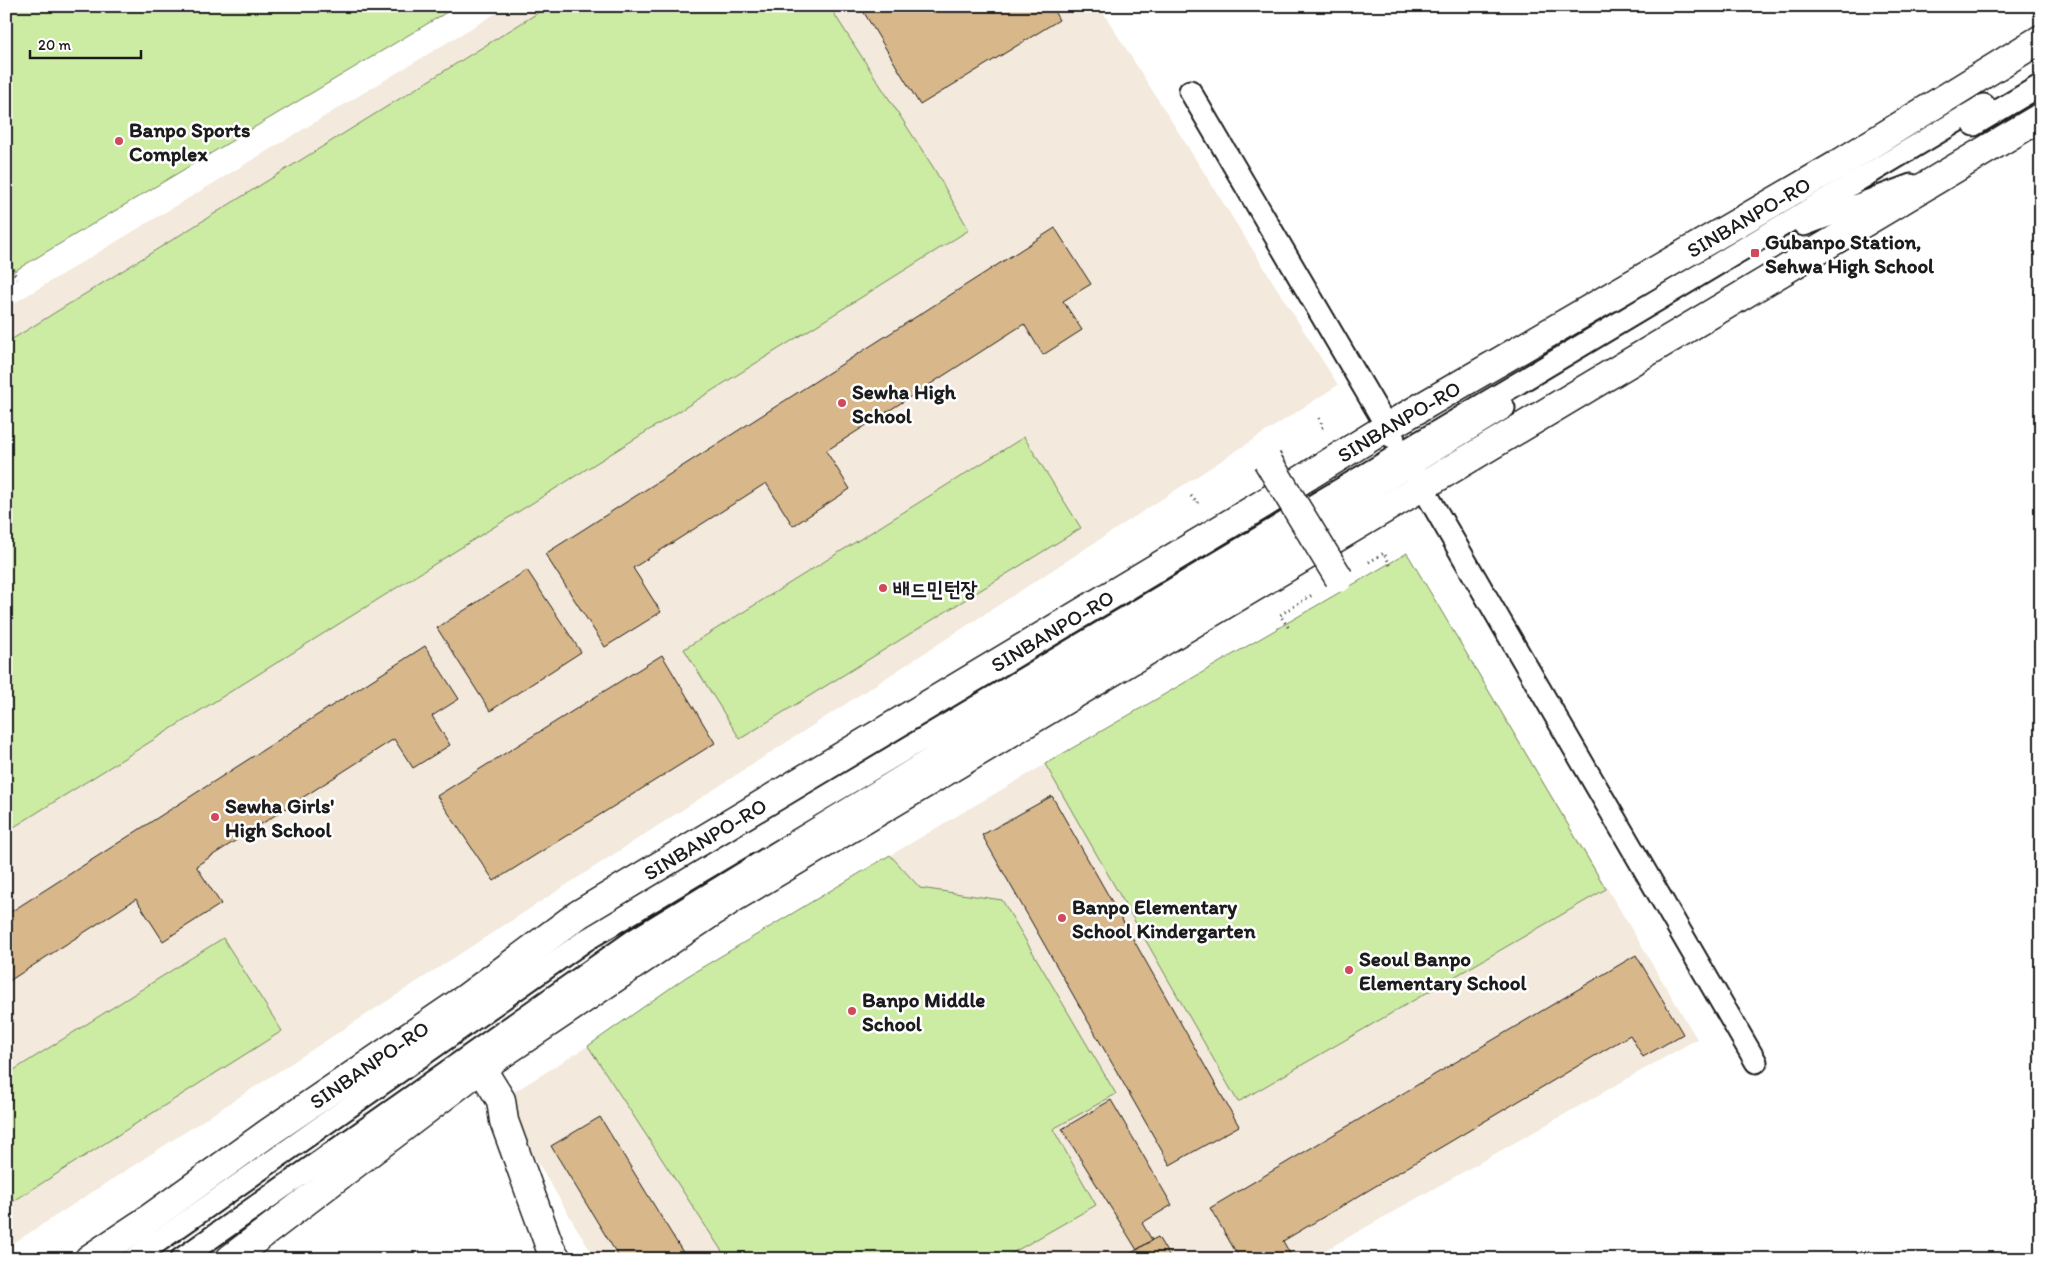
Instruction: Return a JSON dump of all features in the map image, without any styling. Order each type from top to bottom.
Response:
[{"type":"main road","name":"SINBANPO-RO","points":[[89,1259],[140,1225],[268,1133],[466,998],[579,914],[1253,510],[1387,427],[1881,137],[2041,39]]},
{"type":"main road","points":[[230,1259],[481,1068],[735,897],[1411,469],[1952,170],[2041,117]]},
{"type":"main road","points":[[1267,460],[1339,578]]},
{"type":"main road","points":[[481,1068],[501,1100],[504,1121],[551,1250],[557,1259]]},
{"type":"lane","points":[[182,1259],[634,940],[1411,469],[1984,105],[2041,73]]},
{"type":"lane","points":[[132,1259],[586,940],[1411,469],[1504,408],[1810,221],[2041,85]]},
{"type":"lane","points":[[1190,91],[1756,1062]]},
{"type":"lane","points":[[1881,137],[1984,105]]},
{"type":"lane","points":[[1810,221],[1952,170]]},
{"type":"lane","points":[[121,1259],[268,1133]]},
{"type":"path","points":[[6,250],[17,280]]},
{"type":"path","points":[[1319,418],[1323,427]]},
{"type":"path","points":[[1191,496],[1197,504]]},
{"type":"path","points":[[1384,553],[1390,565]]},
{"type":"path","points":[[1280,616],[1288,627]]},
{"type":"shaded area","points":[[508,6],[1099,6],[1338,385],[6,1248],[6,308]]},
{"type":"shaded area","name":"Seoul Banpo Elementary School","points":[[1407,553],[1697,1039],[1310,1259],[595,1259],[501,1100],[588,1046],[686,977],[955,817]]},
{"type":"green space","name":"Banpo Sports Complex","points":[[6,6],[457,6],[6,276]]},
{"type":"green space","points":[[549,6],[829,6],[933,167],[969,230],[6,832],[6,343]]},
{"type":"green space","name":"배드민턴장","points":[[1024,437],[1081,528],[740,739],[684,649]]},
{"type":"green space","points":[[1407,553],[1606,889],[1238,1102],[1045,764]]},
{"type":"green space","name":"Banpo Middle School","points":[[890,855],[920,888],[1002,900],[1116,1094],[1053,1129],[1096,1205],[1002,1259],[727,1259],[588,1046],[686,977]]},
{"type":"green space","points":[[223,938],[282,1031],[6,1206],[6,1075]]},
{"type":"building","points":[[860,6],[1051,6],[1059,20],[920,105]]},
{"type":"building","name":"Sewha High School","points":[[1055,228],[1091,284],[1063,301],[1082,330],[1043,355],[1024,324],[826,451],[850,489],[793,526],[766,483],[633,568],[661,612],[605,647],[545,554]]},
{"type":"building","points":[[527,570],[581,652],[490,711],[437,628]]},
{"type":"building","name":"Sewha Girls' High School","points":[[425,646],[459,699],[432,716],[450,745],[413,768],[394,739],[196,866],[221,904],[163,941],[136,899],[6,983],[6,915]]},
{"type":"building","points":[[662,655],[715,743],[494,881],[437,796]]},
{"type":"building","points":[[1052,796],[1239,1126],[1170,1165],[982,835]]},
{"type":"building","points":[[1636,955],[1683,1034],[1643,1057],[1630,1035],[1283,1241],[1293,1259],[1240,1259],[1210,1208]]},
{"type":"building","points":[[1111,1100],[1172,1205],[1142,1223],[1152,1240],[1137,1250],[1062,1129]]},
{"type":"building","points":[[600,1117],[687,1259],[620,1259],[551,1146]]},
{"type":"building","points":[[1158,1237],[1171,1259],[1122,1259],[1152,1240]]},
{"type":"place","name":"Banpo Sports Complex","points":[[119,141]]},
{"type":"place","name":"Gubanpo Station, Sehwa High School","points":[[1755,253]]},
{"type":"place","name":"Sewha High School","points":[[842,403]]},
{"type":"place","name":"배드민턴장","points":[[883,588]]},
{"type":"place","name":"Sewha Girls' High School","points":[[215,817]]},
{"type":"place","name":"Banpo Elementary School Kindergarten","points":[[1062,918]]},
{"type":"place","name":"Seoul Banpo Elementary School","points":[[1349,970]]},
{"type":"place","name":"Banpo Middle School","points":[[852,1011]]}]
